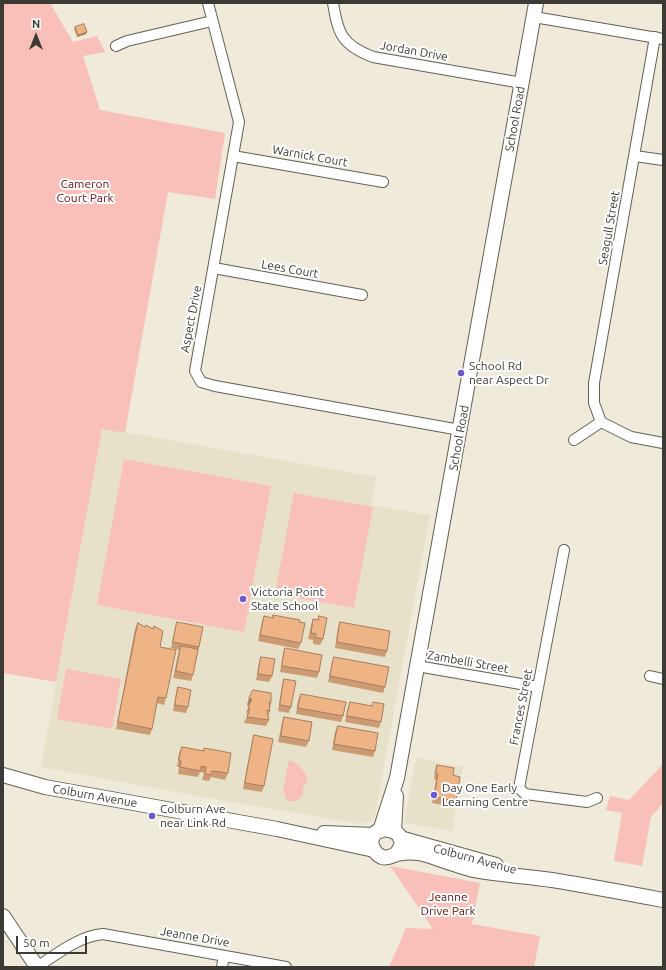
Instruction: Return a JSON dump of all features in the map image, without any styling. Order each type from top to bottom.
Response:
[{"type":"main road","name":"School Road","points":[[377,833],[397,778],[535,10]]},
{"type":"main road","name":"Colburn Avenue","points":[[3,775],[44,786],[288,831],[374,850],[381,857],[386,858],[396,854],[416,853],[474,870],[551,880],[663,900]]},
{"type":"main road","name":"School Road","points":[[397,778],[397,834]]},
{"type":"main road","name":"Colburn Avenue","points":[[3,783],[44,786]]},
{"type":"main road","name":"Colburn Avenue","points":[[288,831],[377,833],[387,829],[397,834],[551,880]]},
{"type":"main road","points":[[374,850],[372,843],[377,833]]},
{"type":"main road","points":[[396,854],[400,847],[397,834]]},
{"type":"main road","points":[[3,916],[37,967]]},
{"type":"street","name":"Aspect Drive","points":[[208,3],[239,122],[195,370],[201,382],[215,386],[460,430]]},
{"type":"street","name":"Jordan Drive","points":[[333,3],[337,25],[345,40],[357,51],[373,57],[522,84]]},
{"type":"street","points":[[535,10],[659,38]]},
{"type":"street","points":[[116,46],[127,41],[212,22]]},
{"type":"street","name":"Seagull Street","points":[[601,422],[594,403],[594,383],[635,156],[659,38]]},
{"type":"street","name":"Warnick Court","points":[[233,156],[383,182]]},
{"type":"street","points":[[635,156],[663,160]]},
{"type":"street","name":"Lees Court","points":[[214,268],[362,295]]},
{"type":"street","points":[[574,440],[601,422],[631,437],[663,443]]},
{"type":"street","name":"Frances Street","points":[[564,550],[519,788],[525,794],[587,802],[597,798]]},
{"type":"street","name":"Zambelli Street","points":[[417,666],[538,688]]},
{"type":"street","points":[[650,676],[663,679]]},
{"type":"street","name":"Jeanne Drive","points":[[37,967],[83,938],[103,934],[286,967]]},
{"type":"street","points":[[222,967],[224,956]]},
{"type":"shaded area","name":"Victoria Point State School","points":[[102,428],[376,477],[371,505],[430,515],[375,815],[371,821],[360,824],[41,767]]},
{"type":"shaded area","name":"Day One Early Learning Centre","points":[[416,758],[463,767],[452,831],[404,823]]},
{"type":"green space","name":"Cameron Court Park","points":[[3,3],[50,3],[73,42],[97,36],[105,52],[83,56],[100,110],[225,133],[215,199],[168,192],[125,433],[102,429],[56,682],[3,673]]},
{"type":"green space","points":[[124,459],[271,486],[244,632],[97,605]]},
{"type":"green space","points":[[294,493],[373,507],[354,608],[275,594]]},
{"type":"green space","points":[[66,669],[121,679],[112,729],[57,719]]},
{"type":"green space","points":[[289,760],[300,767],[308,779],[303,788],[303,794],[297,801],[287,801],[283,790]]},
{"type":"green space","points":[[663,764],[663,803],[651,817],[642,866],[614,861],[622,813],[606,810],[610,796],[629,800]]},
{"type":"green space","name":"Jeanne Drive Park","points":[[390,866],[480,883],[472,924],[540,936],[534,967],[389,967],[406,928],[433,929]]},
{"type":"building","points":[[84,24],[87,32],[78,35],[75,27]]},
{"type":"building","points":[[273,615],[300,620],[299,622],[305,623],[301,643],[260,635],[264,616],[273,618]]},
{"type":"building","points":[[319,616],[327,618],[323,639],[315,637],[316,634],[311,633],[313,619],[318,620]]},
{"type":"building","points":[[177,622],[203,627],[199,647],[173,642]]},
{"type":"building","points":[[340,622],[390,631],[387,651],[337,642]]},
{"type":"building","points":[[138,623],[153,629],[154,626],[163,631],[160,647],[176,650],[166,698],[158,697],[152,729],[118,722]]},
{"type":"building","points":[[181,646],[198,649],[193,675],[176,671]]},
{"type":"building","points":[[285,648],[322,655],[319,672],[282,666]]},
{"type":"building","points":[[261,657],[275,659],[272,676],[258,674]]},
{"type":"building","points":[[334,657],[389,667],[385,687],[330,676]]},
{"type":"building","points":[[284,679],[296,681],[291,707],[280,705]]},
{"type":"building","points":[[178,687],[191,690],[188,707],[175,705]]},
{"type":"building","points":[[253,690],[271,693],[271,703],[269,702],[270,711],[267,710],[269,720],[247,717],[250,708],[248,707],[252,699],[249,699]]},
{"type":"building","points":[[301,694],[346,702],[343,716],[298,708]]},
{"type":"building","points":[[350,702],[372,706],[373,702],[384,704],[381,722],[347,716]]},
{"type":"building","points":[[284,717],[312,722],[309,741],[281,736]]},
{"type":"building","points":[[338,726],[378,733],[375,751],[334,744]]},
{"type":"building","points":[[254,735],[273,739],[264,786],[245,783]]},
{"type":"building","points":[[182,747],[204,751],[204,748],[231,753],[228,773],[212,771],[211,775],[205,774],[206,767],[201,766],[201,771],[180,767],[181,761],[179,760]]},
{"type":"building","points":[[437,765],[454,768],[453,775],[460,777],[456,801],[434,797],[438,774],[436,773]]},
{"type":"place","name":"School Rd near Aspect Dr","points":[[461,373]]},
{"type":"place","name":"Victoria Point State School","points":[[243,599]]},
{"type":"place","name":"Day One Early Learning Centre","points":[[434,795]]},
{"type":"place","name":"Colburn Ave near Link Rd","points":[[152,816]]}]
